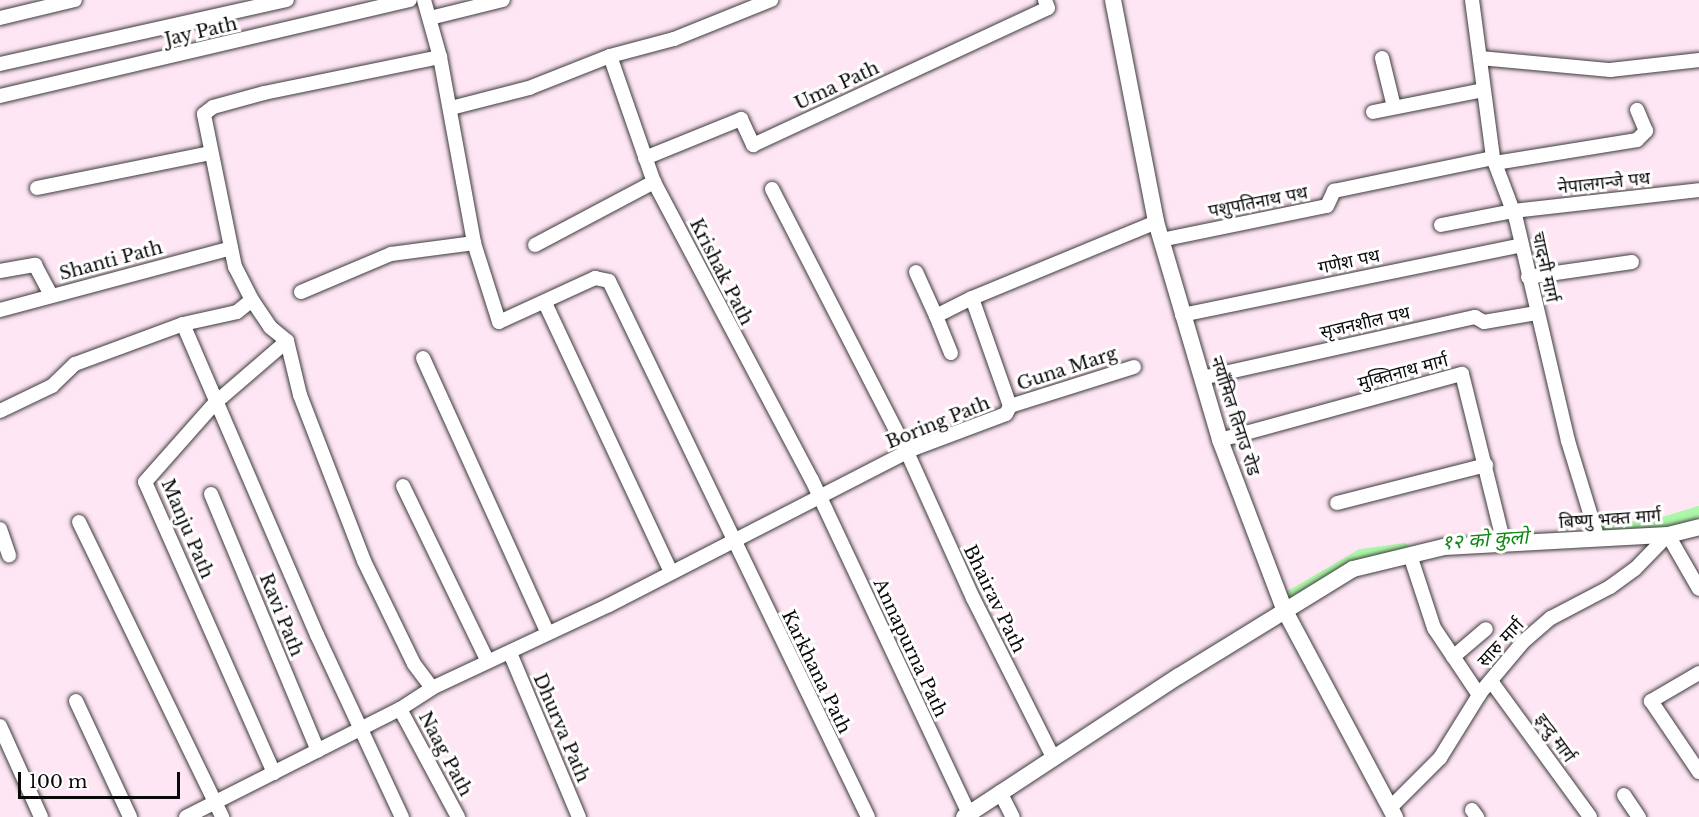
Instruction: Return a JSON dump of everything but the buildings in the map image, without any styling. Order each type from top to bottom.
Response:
[{"type":"street","points":[[0,18],[75,0]]},
{"type":"street","points":[[0,64],[287,0]]},
{"type":"street","name":"Jay Path","points":[[0,96],[410,0]]},
{"type":"street","points":[[424,0],[451,108],[474,243],[499,322],[545,303],[671,572]]},
{"type":"street","points":[[430,18],[502,0]]},
{"type":"street","points":[[451,108],[529,88],[610,56],[674,39],[771,0]]},
{"type":"street","name":"Uma Path","points":[[645,158],[741,119],[753,146],[1048,8],[1045,0]]},
{"type":"street","name":"नयाँमिल तिनाउ रोड","points":[[1113,0],[1156,222],[1220,440],[1285,611],[1393,813]]},
{"type":"street","name":"चादनी मार्ग","points":[[1472,0],[1494,160],[1513,211],[1536,313],[1596,534]]},
{"type":"street","name":"Krishak Path","points":[[610,56],[654,182],[819,497]]},
{"type":"street","points":[[432,688],[414,664],[364,561],[300,395],[287,341],[270,327],[252,300],[231,248],[204,114],[213,107],[440,57]]},
{"type":"street","points":[[1382,58],[1394,107]]},
{"type":"street","points":[[1480,58],[1610,70],[1699,60]]},
{"type":"street","points":[[1372,112],[1483,90]]},
{"type":"street","points":[[1494,160],[1637,140],[1646,131],[1637,110]]},
{"type":"street","points":[[37,188],[211,153]]},
{"type":"street","name":"पशुपतिनाथ पथ","points":[[1161,240],[1327,207],[1334,191],[1494,160]]},
{"type":"street","points":[[535,245],[654,182]]},
{"type":"street","name":"Bhairav Path","points":[[772,189],[907,452],[973,598],[1054,759]]},
{"type":"street","name":"नेपालगन्जे पथ","points":[[1441,225],[1513,211],[1699,190]]},
{"type":"street","points":[[936,316],[972,298],[1156,222]]},
{"type":"street","points":[[301,292],[391,254],[474,243]]},
{"type":"street","name":"गणेश पथ","points":[[1182,315],[1522,245]]},
{"type":"street","name":"Shanti Path","points":[[0,310],[231,248]]},
{"type":"street","points":[[1528,277],[1632,262]]},
{"type":"street","points":[[0,271],[35,266],[51,295]]},
{"type":"street","points":[[916,272],[951,353]]},
{"type":"street","name":"Karkhana Path","points":[[545,303],[595,278],[609,280],[868,817]]},
{"type":"street","name":"Boring Path","points":[[186,817],[400,709],[432,688],[734,542],[907,452],[993,422],[1006,414],[1010,406],[972,298]]},
{"type":"street","points":[[0,411],[52,386],[75,364],[183,324],[237,312],[252,300]]},
{"type":"street","name":"सृजनशील पथ","points":[[1202,378],[1475,317],[1484,322],[1536,313]]},
{"type":"street","points":[[183,324],[215,404],[317,635],[363,728],[402,817]]},
{"type":"street","name":"Manju Path","points":[[274,773],[145,482],[215,404],[287,341]]},
{"type":"street","points":[[423,358],[548,633]]},
{"type":"street","name":"Guna Marg","points":[[1010,406],[1134,367]]},
{"type":"street","name":"मुक्तिनाथ मार्ग","points":[[1220,440],[1462,374],[1503,539]]},
{"type":"street","points":[[1337,502],[1486,465]]},
{"type":"street","points":[[403,486],[488,662]]},
{"type":"street","name":"Ravi Path","points":[[212,494],[318,751]]},
{"type":"street","name":"Annapurna Path","points":[[819,497],[967,815]]},
{"type":"street","points":[[79,522],[222,817]]},
{"type":"street","name":"बिष्णु भक्त मार्ग","points":[[967,815],[1353,569],[1444,547],[1503,539],[1596,534],[1668,535],[1699,527]]},
{"type":"street","points":[[0,529],[9,555]]},
{"type":"street","points":[[1668,535],[1699,589]]},
{"type":"street","name":"सारु मार्ग","points":[[1393,813],[1440,758],[1479,695],[1523,642],[1551,618],[1610,588],[1635,569],[1668,535]]},
{"type":"street","points":[[1410,555],[1434,628],[1479,695]]},
{"type":"street","points":[[1454,657],[1486,629]]},
{"type":"street","name":"Dhurva Path","points":[[510,652],[579,817]]},
{"type":"street","points":[[1699,673],[1651,701],[1699,772]]},
{"type":"street","name":"इन्दु मार्ग","points":[[1491,681],[1590,817]]},
{"type":"street","points":[[76,701],[130,817]]},
{"type":"street","name":"Naag Path","points":[[400,709],[458,817]]},
{"type":"street","points":[[0,726],[41,817]]},
{"type":"street","points":[[1000,792],[1013,817]]},
{"type":"street","points":[[1624,795],[1639,817]]},
{"type":"waterway","name":"१२ को कुलो","points":[[1597,532],[1660,524],[1699,512]]},
{"type":"waterway","name":"१२ को कुलो","points":[[1281,602],[1361,555],[1404,549]]}]
